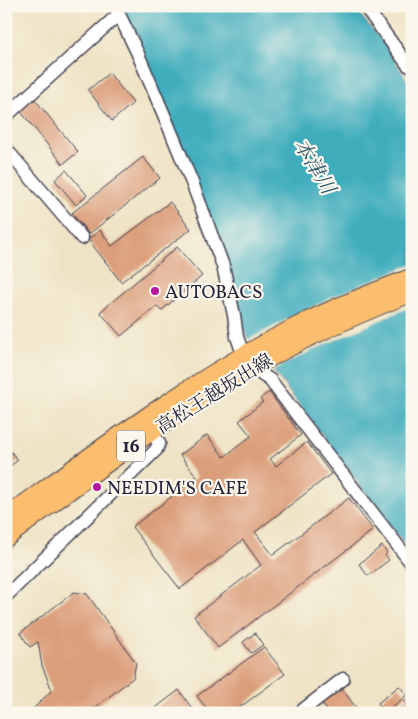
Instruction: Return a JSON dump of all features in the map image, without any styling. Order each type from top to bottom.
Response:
[{"type":"main road","name":"高松王越坂出線","points":[[6,518],[253,359],[296,328],[338,307],[412,278]]},
{"type":"main road","name":"高松王越坂出線","points":[[253,359],[412,292]]},
{"type":"main road","name":"高松王越坂出線","points":[[6,536],[89,474],[148,425]]},
{"type":"street","points":[[371,8],[408,65],[412,67]]},
{"type":"street","points":[[6,116],[117,10],[164,115],[223,266],[237,337],[241,348],[253,359],[260,374],[270,380],[412,564]]},
{"type":"street","points":[[6,149],[82,238]]},
{"type":"street","points":[[6,596],[156,450],[159,443],[148,425]]},
{"type":"street","points":[[299,713],[343,679]]},
{"type":"water","name":"本津川","points":[[121,6],[353,6],[387,48],[412,88],[412,554],[247,336],[243,328],[232,278]]},
{"type":"pier","points":[[412,264],[412,306],[311,351],[270,372],[247,340],[332,297]]},
{"type":"building","points":[[109,73],[133,103],[112,121],[88,90]]},
{"type":"building","points":[[32,96],[78,152],[63,164],[18,108]]},
{"type":"building","points":[[143,157],[160,178],[89,234],[72,213]]},
{"type":"building","points":[[66,170],[87,195],[76,205],[55,180]]},
{"type":"building","points":[[170,202],[191,229],[121,282],[88,239],[100,230],[112,246]]},
{"type":"building","points":[[177,247],[202,276],[161,311],[157,306],[121,336],[100,312]]},
{"type":"building","points":[[269,392],[301,435],[270,459],[276,466],[307,442],[331,474],[255,532],[273,555],[349,498],[373,530],[218,648],[194,616],[261,565],[243,540],[180,589],[132,527],[197,477],[180,455],[207,435],[224,457],[251,436],[239,421],[263,402],[260,399]]},
{"type":"building","points":[[6,446],[18,460],[6,469]]},
{"type":"building","points":[[382,546],[389,560],[368,576],[359,564]]},
{"type":"building","points":[[74,592],[87,594],[136,663],[133,678],[88,713],[29,713],[52,690],[42,666],[38,642],[30,647],[20,633]]},
{"type":"building","points":[[255,633],[263,645],[251,653],[243,642]]},
{"type":"building","points":[[264,647],[285,674],[232,713],[210,713],[197,696]]},
{"type":"building","points":[[340,686],[360,713],[329,713],[320,701]]},
{"type":"building","points":[[399,686],[407,695],[385,713],[378,703]]},
{"type":"building","points":[[179,690],[195,713],[149,713]]},
{"type":"building","points":[[412,695],[412,713],[403,713],[410,708],[404,701]]},
{"type":"place","name":"AUTOBACS","points":[[155,291]]},
{"type":"place","name":"NEEDIM'S CAFE","points":[[97,487]]}]
